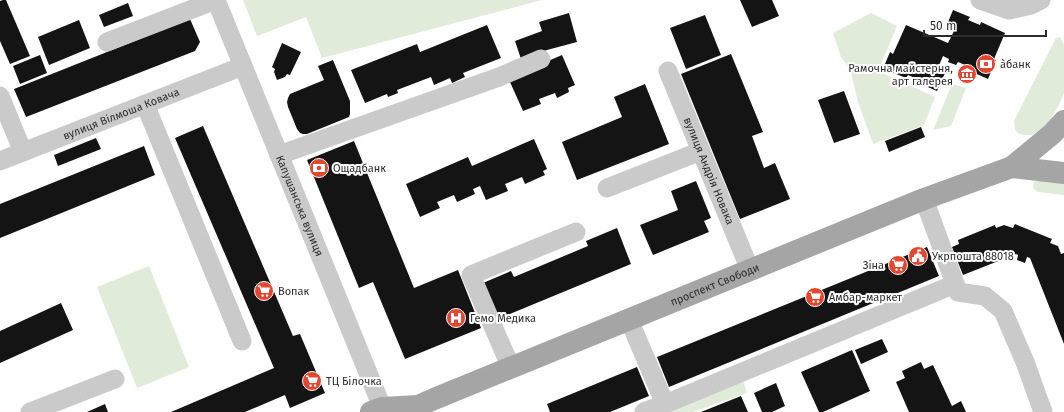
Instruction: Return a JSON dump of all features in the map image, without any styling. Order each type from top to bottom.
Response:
[{"type":"main road","name":"проспект Свободи","points":[[379,411],[415,409],[750,270],[924,200],[1012,167],[1052,134],[1064,120]]},
{"type":"main road","name":"проспект Свободи","points":[[1012,167],[1064,173]]},
{"type":"street","points":[[107,42],[216,0]]},
{"type":"street","name":"Капушанська вулиця","points":[[216,0],[279,155],[379,411]]},
{"type":"street","points":[[980,0],[1009,10],[1031,5],[1041,0]]},
{"type":"street","points":[[279,155],[499,77],[541,59]]},
{"type":"street","name":"вулиця Вілмоша Ковача","points":[[0,161],[243,66]]},
{"type":"street","name":"вулиця Андрія Новака","points":[[668,71],[750,270]]},
{"type":"street","points":[[0,96],[23,152]]},
{"type":"street","points":[[145,104],[242,341]]},
{"type":"street","points":[[607,188],[701,151]]},
{"type":"street","points":[[924,200],[958,292],[985,296],[1003,311],[1025,362],[1043,412]]},
{"type":"street","points":[[511,368],[471,275],[576,232]]},
{"type":"street","points":[[644,412],[955,284]]},
{"type":"street","points":[[629,320],[664,404]]},
{"type":"street","points":[[30,412],[115,379]]},
{"type":"green space","points":[[243,0],[542,0],[322,58],[306,17],[257,36]]},
{"type":"green space","points":[[871,13],[897,26],[878,71],[935,97],[924,125],[873,144],[858,102],[850,69],[841,57],[833,33]]},
{"type":"green space","points":[[1060,37],[1064,45],[1064,93],[1052,117],[1043,128],[1032,135],[1020,134],[1015,130],[1014,121],[1056,38]]},
{"type":"green space","points":[[952,84],[966,88],[951,126],[933,130]]},
{"type":"green space","points":[[1037,181],[1064,181],[1064,195],[1038,192],[1033,186],[1033,183]]},
{"type":"green space","points":[[149,266],[189,367],[137,388],[97,287]]},
{"type":"green space","points":[[743,380],[747,393],[693,412],[664,412]]},
{"type":"building","points":[[6,0],[30,56],[10,64],[0,41],[0,1]]},
{"type":"building","points":[[740,0],[772,0],[779,16],[752,27]]},
{"type":"building","points":[[128,3],[133,16],[104,27],[99,15]]},
{"type":"building","points":[[953,10],[970,17],[968,20],[980,25],[981,22],[1005,33],[994,59],[996,60],[988,79],[963,68],[965,65],[958,62],[956,65],[948,62],[949,59],[943,56],[937,70],[945,73],[937,91],[921,84],[922,81],[908,75],[906,78],[889,71],[891,66],[885,64],[890,52],[893,54],[906,25],[948,43],[954,31],[946,27]]},
{"type":"building","points":[[569,13],[577,42],[521,59],[515,41],[542,31],[539,22]]},
{"type":"building","points":[[705,15],[721,55],[686,69],[670,28]]},
{"type":"building","points":[[190,19],[200,42],[195,51],[26,117],[14,89]]},
{"type":"building","points":[[79,20],[90,48],[49,65],[38,37]]},
{"type":"building","points":[[487,25],[501,58],[463,73],[465,77],[452,83],[450,78],[434,85],[431,77],[397,90],[398,93],[388,97],[387,94],[365,103],[351,70],[417,44],[420,52]]},
{"type":"building","points":[[282,43],[301,52],[290,75],[287,74],[285,77],[277,80],[274,72],[275,69],[272,67]]},
{"type":"building","points":[[731,54],[763,132],[752,136],[764,168],[775,163],[790,199],[740,219],[681,74]]},
{"type":"building","points":[[40,55],[47,73],[20,84],[13,66]]},
{"type":"building","points":[[562,55],[575,85],[568,88],[569,92],[557,98],[555,93],[539,99],[541,104],[523,111],[510,82],[511,77]]},
{"type":"building","points":[[333,60],[350,101],[349,117],[307,134],[300,133],[288,107],[288,98],[290,94],[324,80],[318,66]]},
{"type":"building","points":[[645,84],[669,144],[577,180],[562,142],[622,117],[614,97]]},
{"type":"building","points":[[844,91],[860,134],[834,143],[818,100]]},
{"type":"building","points":[[203,126],[293,336],[300,334],[325,393],[290,408],[285,395],[245,412],[171,412],[274,368],[175,138]]},
{"type":"building","points":[[921,127],[925,137],[889,152],[885,141]]},
{"type":"building","points":[[96,138],[101,149],[58,166],[54,155]]},
{"type":"building","points":[[534,139],[547,169],[543,171],[545,175],[525,184],[522,177],[505,184],[508,191],[486,200],[480,186],[473,189],[475,194],[457,202],[454,195],[437,202],[440,208],[420,217],[406,184],[468,157],[472,166]]},
{"type":"building","points":[[354,141],[414,288],[458,270],[481,328],[405,359],[373,282],[359,288],[307,160]]},
{"type":"building","points":[[144,146],[155,175],[0,238],[0,204]]},
{"type":"building","points":[[696,181],[711,218],[704,221],[709,232],[653,255],[640,225],[678,210],[671,191]]},
{"type":"building","points":[[1015,224],[1052,239],[1050,243],[1058,246],[1061,254],[1064,253],[1064,344],[1030,258],[1027,257],[1025,263],[1017,260],[1018,255],[1016,254],[963,275],[952,247],[959,244],[958,240],[995,225],[996,228],[1004,225],[1013,228]]},
{"type":"building","points":[[617,228],[631,264],[498,319],[483,283],[511,271],[514,277],[588,246],[586,241]]},
{"type":"building","points":[[927,247],[939,276],[669,387],[657,357]]},
{"type":"building","points":[[61,303],[73,330],[0,363],[0,331]]},
{"type":"building","points":[[882,339],[888,352],[861,364],[855,350]]},
{"type":"building","points":[[852,350],[870,391],[823,412],[819,412],[801,372]]},
{"type":"building","points":[[921,362],[924,369],[933,365],[952,406],[961,401],[966,412],[909,412],[896,382],[905,378],[902,371]]},
{"type":"building","points":[[637,367],[649,396],[610,412],[550,412],[547,404]]},
{"type":"building","points":[[776,383],[785,406],[772,412],[762,412],[754,393]]},
{"type":"building","points":[[741,396],[748,412],[701,412]]},
{"type":"building","points":[[105,404],[108,412],[87,412]]},
{"type":"place","name":"а̀банк","points":[[986,64]]},
{"type":"place","name":"Рамочна майстерня, арт галерея","points":[[967,74]]},
{"type":"place","name":"Ощадбанк","points":[[319,168]]},
{"type":"place","name":"Укрпошта 88018","points":[[918,256]]},
{"type":"place","name":"Зіна","points":[[898,265]]},
{"type":"place","name":"Вопак","points":[[264,291]]},
{"type":"place","name":"Амбар-маркет","points":[[815,297]]},
{"type":"place","name":"Гемо Медика","points":[[456,318]]},
{"type":"place","name":"ТЦ Білочка","points":[[312,381]]}]
